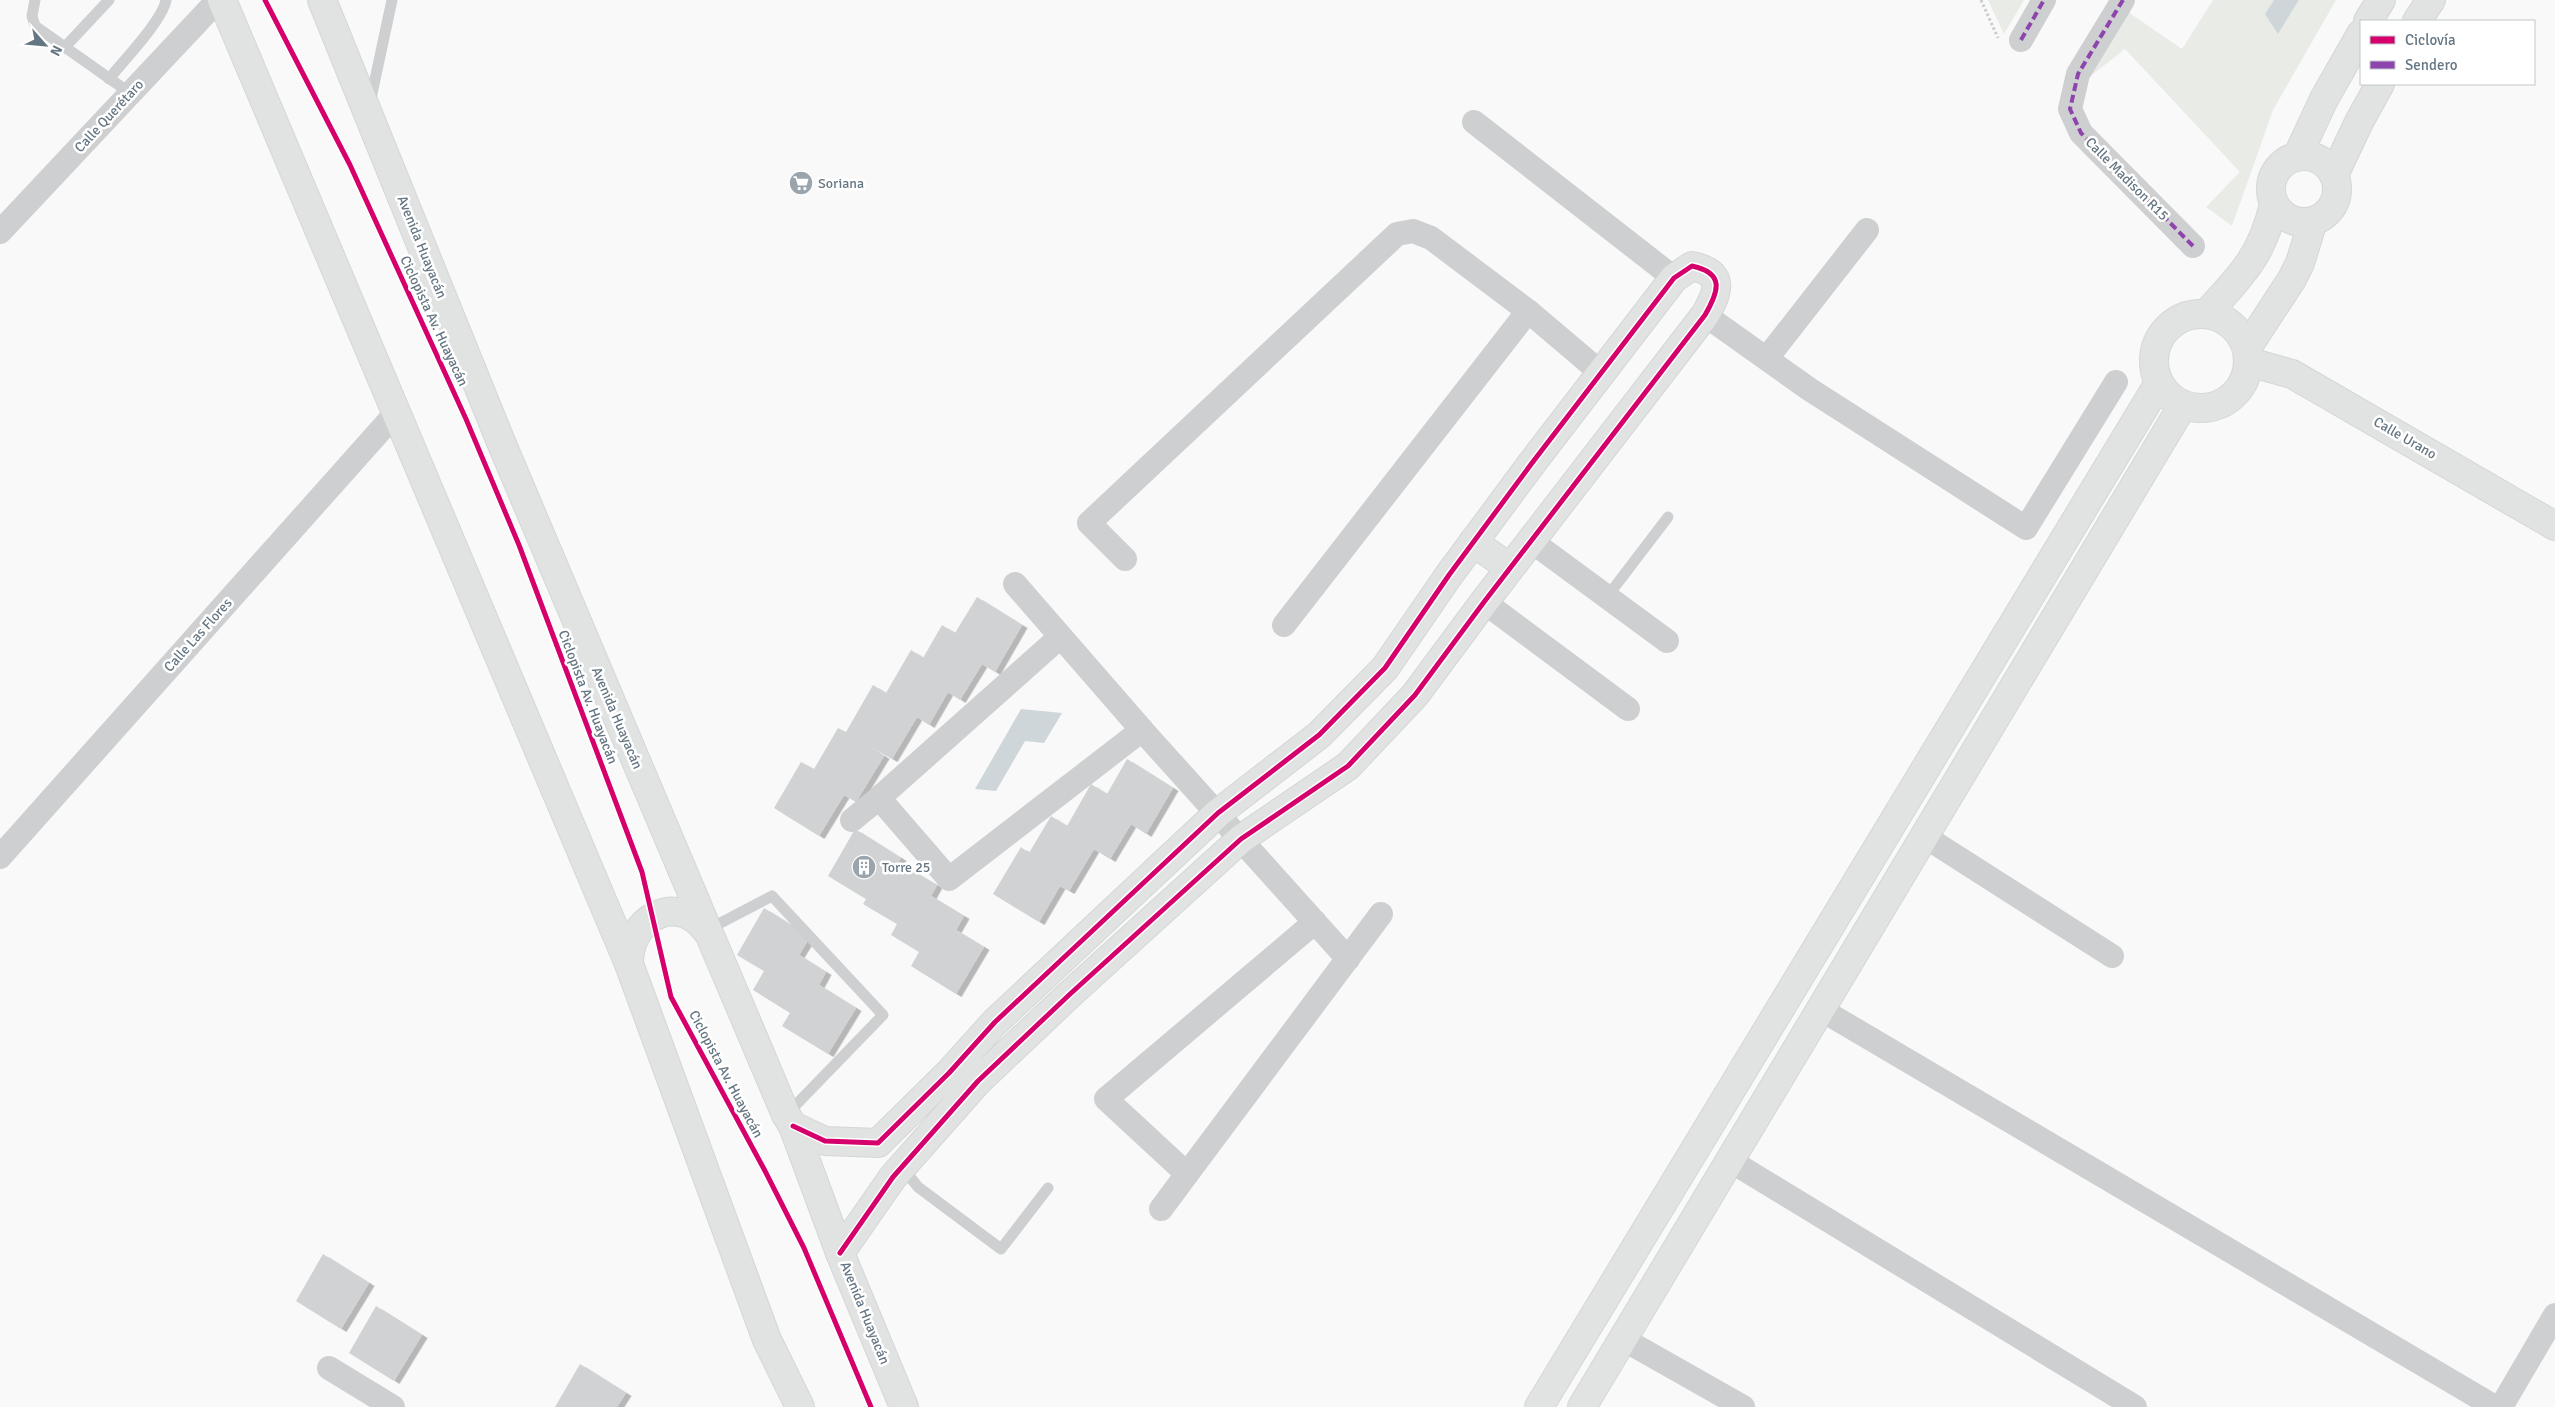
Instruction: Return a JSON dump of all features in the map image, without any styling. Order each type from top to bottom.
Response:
[{"type":"main road","points":[[222,0],[395,414],[629,964],[767,1340],[800,1407]]},
{"type":"main road","name":"Avenida Huayacán","points":[[322,0],[504,451],[706,930],[789,1121],[840,1253],[904,1407]]},
{"type":"main road","points":[[2369,20],[2381,0]]},
{"type":"main road","points":[[2418,20],[2431,0]]},
{"type":"main road","points":[[2297,157],[2324,99],[2360,36]]},
{"type":"main road","points":[[2334,175],[2358,122],[2379,85]]},
{"type":"main road","points":[[2297,157],[2308,157],[2318,160],[2328,166],[2334,175],[2337,189],[2334,203],[2325,214],[2313,221],[2290,220],[2274,204],[2271,190],[2274,175],[2284,164],[2297,157]]},
{"type":"main road","points":[[2206,314],[2252,261],[2264,240],[2274,204]]},
{"type":"main road","points":[[2248,355],[2241,335],[2232,325],[2220,317],[2206,314],[2187,316],[2162,334],[2154,358],[2159,383],[2169,396],[2183,406],[2198,409],[2213,408],[2228,401],[2243,384],[2248,355],[2300,263],[2313,221]]},
{"type":"main road","points":[[840,1253],[893,1177],[978,1081],[1241,839],[1348,766],[1415,695],[1484,602],[1705,315],[1715,298],[1717,286],[1713,276],[1703,269],[1692,266],[1674,278],[1600,372],[1473,542],[1386,668],[1319,735],[1218,813],[995,1022],[949,1073],[878,1143]]},
{"type":"main road","name":"Calle Urano","points":[[2248,355],[2292,374],[2555,526]]},
{"type":"main road","points":[[1539,1407],[2159,383]]},
{"type":"main road","points":[[1582,1407],[2183,406]]},
{"type":"main road","points":[[1473,542],[1510,568]]},
{"type":"main road","points":[[1449,575],[1484,602]]},
{"type":"main road","points":[[629,964],[629,950],[632,941],[651,918],[675,912],[690,914],[706,930]]},
{"type":"main road","points":[[995,1022],[1016,1045]]},
{"type":"main road","points":[[789,1121],[825,1141],[878,1143],[895,1155],[902,1167]]},
{"type":"main road","points":[[1658,1212],[1688,1230]]},
{"type":"main road","points":[[879,1407],[888,1394],[892,1379]]},
{"type":"street","name":"Calle Querétaro","points":[[0,232],[218,0]]},
{"type":"street","points":[[2010,39],[2044,0]]},
{"type":"street","name":"Calle Madison R15","points":[[2123,0],[2078,74],[2070,109],[2081,133],[2193,246]]},
{"type":"street","points":[[1474,122],[1674,278]]},
{"type":"street","points":[[1767,358],[1867,230]]},
{"type":"street","points":[[1125,558],[1089,523],[1397,234],[1413,232],[1431,238],[1528,311],[1600,372]]},
{"type":"street","points":[[1284,625],[1528,311]]},
{"type":"street","points":[[1705,315],[1894,444],[2026,528],[2116,382]]},
{"type":"street","name":"Calle Las Flores","points":[[0,857],[395,414]]},
{"type":"street","points":[[1531,541],[1667,641]]},
{"type":"street","points":[[1014,584],[1142,730],[1348,959]]},
{"type":"street","points":[[1484,602],[1628,710]]},
{"type":"street","points":[[852,820],[1060,637]]},
{"type":"street","points":[[879,798],[949,880],[1142,730]]},
{"type":"street","points":[[1924,836],[2112,956]]},
{"type":"street","points":[[1160,1209],[1381,914]]},
{"type":"street","points":[[1187,1174],[1106,1099],[1315,922]]},
{"type":"street","points":[[1820,1009],[2495,1407]]},
{"type":"street","points":[[1729,1160],[2135,1407]]},
{"type":"street","points":[[2500,1407],[2555,1316]]},
{"type":"street","points":[[1623,1338],[1744,1407]]},
{"type":"street","points":[[329,1368],[394,1407]]},
{"type":"lane","points":[[35,0],[32,16],[35,26],[130,93]]},
{"type":"lane","points":[[64,48],[109,0]]},
{"type":"lane","points":[[109,79],[155,21],[165,7],[166,0]]},
{"type":"lane","points":[[368,112],[392,0]]},
{"type":"lane","points":[[1608,597],[1668,517]]},
{"type":"lane","points":[[706,930],[772,896],[883,1015],[789,1121]]},
{"type":"lane","points":[[902,1167],[918,1187],[1001,1249],[1048,1188]]},
{"type":"path","points":[[1981,0],[2010,39]]},
{"type":"shaded area","points":[[1988,0],[2024,0],[2004,34]]},
{"type":"shaded area","points":[[2213,0],[2274,0],[2266,14],[2278,34],[2299,0],[2336,0],[2273,110],[2232,226],[2206,207],[2240,172],[2125,49],[2088,78],[2128,12],[2182,49]]},
{"type":"shaded area","points":[[2274,0],[2299,0],[2278,34],[2265,14]]},
{"type":"shaded area","points":[[1021,709],[1062,713],[1044,743],[1025,741],[996,791],[975,789]]},
{"type":"building","points":[[977,597],[1022,625],[995,672],[982,664],[960,700],[948,692],[929,725],[917,717],[892,759],[866,744],[884,756],[856,802],[844,795],[819,836],[774,808],[801,762],[814,769],[838,728],[846,732],[873,685],[886,693],[911,650],[923,658],[942,625],[955,633]]},
{"type":"building","points":[[1127,759],[1173,788],[1146,834],[1131,824],[1110,859],[1094,849],[1069,891],[1060,886],[1039,922],[993,894],[1021,847],[1029,853],[1051,816],[1067,826],[1091,784],[1107,794]]},
{"type":"building","points":[[855,829],[901,858],[898,862],[937,885],[931,896],[964,916],[956,930],[984,947],[956,994],[911,966],[919,952],[891,935],[897,924],[863,904],[866,899],[828,876]]},
{"type":"building","points":[[764,908],[810,937],[799,955],[826,972],[819,985],[856,1008],[828,1054],[782,1026],[790,1013],[753,990],[764,971],[737,955]]},
{"type":"building","points":[[323,1254],[369,1283],[341,1329],[296,1301]]},
{"type":"building","points":[[376,1306],[422,1335],[394,1381],[349,1353]]},
{"type":"building","points":[[580,1364],[626,1393],[617,1407],[555,1407]]},
{"type":"marked path","points":[[2021,40],[2044,0]]},
{"type":"marked path","points":[[2123,0],[2078,74],[2070,109],[2081,133],[2193,246]]},
{"type":"cycle path","name":"Ciclopista Av. Huayacán","points":[[265,0],[350,165],[466,419],[519,545],[642,872],[671,997],[764,1169],[804,1248],[871,1407]]},
{"type":"cycle path","points":[[793,1126],[825,1141],[878,1143],[949,1073],[995,1022],[1218,813],[1319,735],[1385,668],[1449,575],[1674,278],[1692,266],[1710,273],[1714,278],[1716,291],[1705,315],[1484,602],[1415,695],[1348,766],[1241,839],[1069,995],[978,1081],[893,1177],[840,1253]]},
{"type":"place","name":"Soriana","points":[[801,183]]},
{"type":"place","name":"Torre 25","points":[[864,867]]}]
